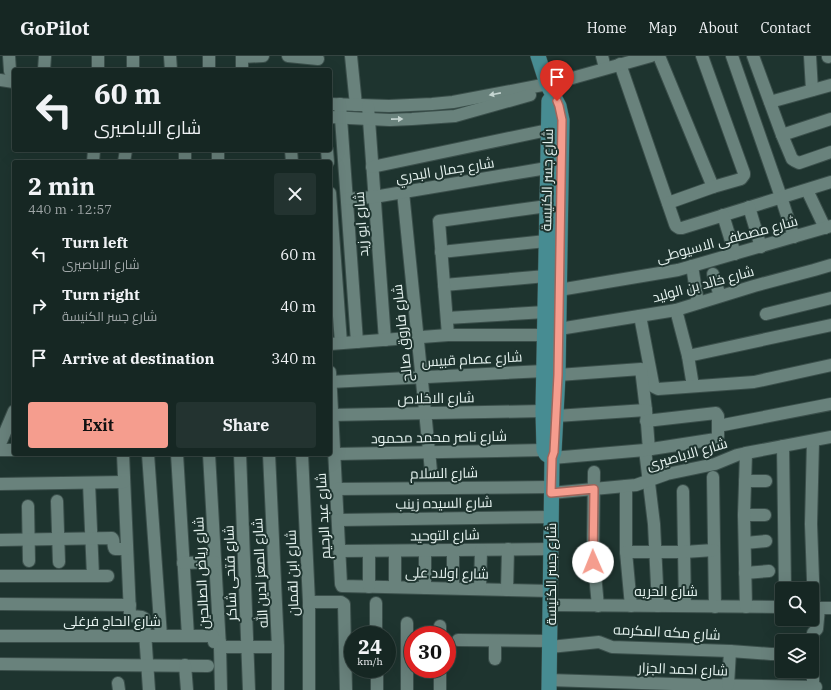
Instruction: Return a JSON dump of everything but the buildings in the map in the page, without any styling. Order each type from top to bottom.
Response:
[{"type":"main road","points":[[538,56],[552,88]]},
{"type":"main road","name":"شارع جسر الكنيسة","points":[[551,373],[544,335],[548,130],[549,101],[552,88]]},
{"type":"main road","name":"شارع جسر الكنيسة","points":[[549,685],[551,490],[548,454],[554,452],[550,413],[551,373],[558,329],[562,120],[559,106],[552,88]]},
{"type":"street","points":[[0,80],[10,74],[9,56]]},
{"type":"street","points":[[44,68],[45,56]]},
{"type":"street","points":[[98,56],[98,68]]},
{"type":"street","points":[[133,56],[133,68]]},
{"type":"street","points":[[170,56],[171,68]]},
{"type":"street","points":[[209,56],[209,68]]},
{"type":"street","points":[[242,68],[242,57],[263,56]]},
{"type":"street","points":[[288,56],[318,62]]},
{"type":"street","name":"شارع ابو زيد","points":[[351,56],[362,106],[369,119],[385,340]]},
{"type":"street","points":[[602,56],[605,68]]},
{"type":"street","points":[[659,56],[712,187]]},
{"type":"street","points":[[668,203],[712,187],[741,179],[744,176],[702,56]]},
{"type":"street","points":[[732,56],[794,237]]},
{"type":"street","points":[[753,56],[792,159],[799,162],[831,152]]},
{"type":"street","points":[[810,56],[812,90]]},
{"type":"street","points":[[336,117],[412,119],[455,116],[552,88],[605,68],[647,57]]},
{"type":"street","points":[[620,64],[676,226],[679,228],[831,182]]},
{"type":"street","points":[[770,102],[831,85]]},
{"type":"street","points":[[357,342],[347,199],[335,104],[362,106],[411,106],[453,102],[552,88]]},
{"type":"street","points":[[782,135],[831,119]]},
{"type":"street","points":[[372,167],[548,130]]},
{"type":"street","name":"شارع جمال البدري","points":[[347,199],[374,197],[547,168]]},
{"type":"street","points":[[807,190],[828,227]]},
{"type":"street","name":"شارع فاروق صالح","points":[[403,192],[431,471]]},
{"type":"street","points":[[448,335],[438,221],[547,206]]},
{"type":"street","points":[[749,207],[761,247]]},
{"type":"street","points":[[723,215],[735,254]]},
{"type":"street","name":"شارع مصطفى الاسيوطى","points":[[559,290],[678,270],[828,227]]},
{"type":"street","points":[[441,252],[546,241]]},
{"type":"street","points":[[332,253],[335,344],[448,335],[544,335]]},
{"type":"street","name":"شارع خالد بن الوليد","points":[[558,329],[676,310],[754,286],[831,265]]},
{"type":"street","points":[[692,266],[698,303]]},
{"type":"street","points":[[713,274],[720,296]]},
{"type":"street","points":[[444,285],[546,276]]},
{"type":"street","points":[[766,314],[831,298]]},
{"type":"street","points":[[676,310],[688,356],[693,386]]},
{"type":"street","points":[[447,318],[545,312]]},
{"type":"street","points":[[640,316],[653,384],[654,387],[658,389],[754,382],[831,365]]},
{"type":"street","points":[[688,356],[831,325]]},
{"type":"street","name":"شارع عصام قبيس","points":[[332,382],[639,368],[641,369],[646,415]]},
{"type":"street","points":[[718,426],[831,404]]},
{"type":"street","name":"شارع الاخلاص","points":[[332,415],[550,413],[646,415],[716,413],[718,416],[718,426]]},
{"type":"street","points":[[646,415],[648,481],[654,524],[658,606]]},
{"type":"street","points":[[0,444],[8,418]]},
{"type":"street","name":"شارع عبد الرحيم","points":[[332,425],[342,586]]},
{"type":"street","name":"شارع ناصر محمد محمود","points":[[335,454],[429,452],[548,454],[647,450],[716,439],[718,437],[718,426]]},
{"type":"street","name":"شارع الاباصيرى","points":[[551,490],[636,486],[667,474],[714,464],[737,455],[831,437]]},
{"type":"street","points":[[813,441],[811,524],[817,582]]},
{"type":"street","points":[[783,446],[785,582]]},
{"type":"street","points":[[0,450],[12,450]]},
{"type":"street","points":[[746,453],[744,515],[746,607]]},
{"type":"street","points":[[123,456],[130,614],[131,616],[143,618],[149,690]]},
{"type":"street","points":[[148,456],[161,636]]},
{"type":"street","points":[[176,456],[188,636]]},
{"type":"street","name":"شارع رياض الصالحين","points":[[209,456],[220,645],[221,690]]},
{"type":"street","name":"شارع فتحى شاكر","points":[[240,456],[250,690]]},
{"type":"street","name":"شارع المعز لدين الله","points":[[270,456],[278,647],[278,690]]},
{"type":"street","name":"شارع ابن لقمان","points":[[302,456],[309,602],[309,690]]},
{"type":"street","points":[[594,472],[593,553],[598,606]]},
{"type":"street","points":[[713,477],[715,607]]},
{"type":"street","points":[[745,481],[766,480]]},
{"type":"street","points":[[89,482],[93,576]]},
{"type":"street","points":[[0,484],[124,482]]},
{"type":"street","points":[[626,486],[626,552],[631,606]]},
{"type":"street","name":"شارع السلام","points":[[336,490],[551,490]]},
{"type":"street","points":[[683,491],[685,606]]},
{"type":"street","points":[[57,501],[59,562]]},
{"type":"street","points":[[28,506],[29,561]]},
{"type":"street","points":[[744,515],[765,515]]},
{"type":"street","name":"شارع السيده زينب","points":[[338,520],[551,516]]},
{"type":"street","points":[[0,540],[112,538],[114,539],[115,549],[127,549]]},
{"type":"street","points":[[745,543],[766,541]]},
{"type":"street","points":[[508,549],[508,590]]},
{"type":"street","name":"شارع التوحيد","points":[[340,551],[551,549]]},
{"type":"street","points":[[425,550],[425,588]]},
{"type":"street","points":[[453,550],[453,588]]},
{"type":"street","points":[[480,589],[481,550]]},
{"type":"street","points":[[626,552],[655,553],[714,550]]},
{"type":"street","points":[[369,551],[369,587]]},
{"type":"street","points":[[395,551],[395,587]]},
{"type":"street","points":[[183,563],[215,562]]},
{"type":"street","points":[[745,573],[769,571]]},
{"type":"street","points":[[0,576],[108,576]]},
{"type":"street","name":"شارع اولاد على","points":[[342,586],[508,590],[551,598]]},
{"type":"street","name":"شارع الحريه","points":[[551,598],[598,606],[775,607]]},
{"type":"street","points":[[309,602],[341,602],[344,604],[346,690]]},
{"type":"street","points":[[376,603],[376,626]]},
{"type":"street","points":[[0,604],[130,605]]},
{"type":"street","points":[[407,623],[408,690]]},
{"type":"street","name":"شارع الحاج فرغلى","points":[[0,636],[213,636],[214,642],[220,645]]},
{"type":"street","name":"شارع مكه المكرمه","points":[[458,640],[550,644],[599,642],[612,647],[775,654]]},
{"type":"street","points":[[495,641],[495,659]]},
{"type":"street","points":[[220,645],[278,647]]},
{"type":"street","points":[[728,686],[730,651]]},
{"type":"street","points":[[0,664],[208,666]]},
{"type":"street","points":[[185,666],[187,690]]},
{"type":"street","points":[[377,678],[377,690]]},
{"type":"street","points":[[440,678],[440,690]]},
{"type":"street","name":"شارع احمد الجزار","points":[[549,685],[815,687],[814,678]]},
{"type":"route","points":[[557,101],[562,120],[558,375],[551,493],[594,489],[593,562]]}]
